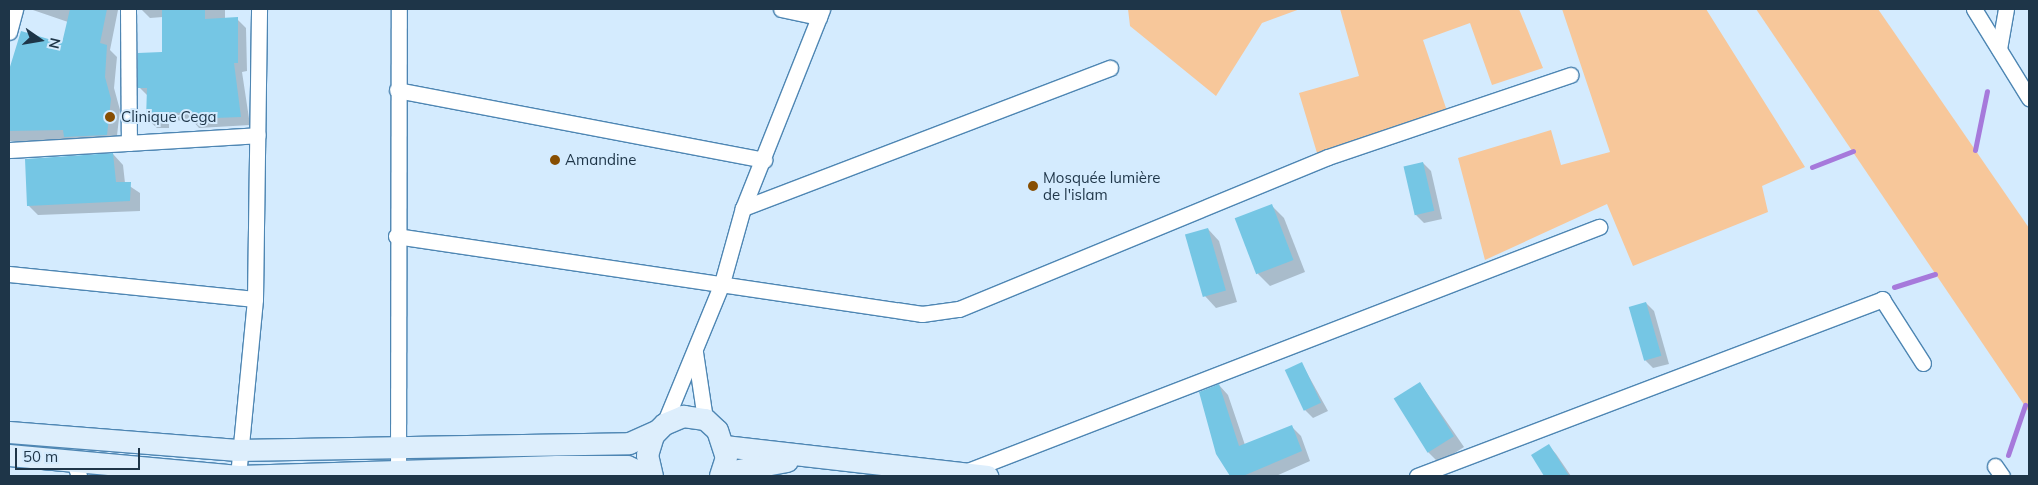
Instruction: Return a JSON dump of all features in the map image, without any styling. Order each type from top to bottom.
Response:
[{"type":"street","points":[[9,32],[15,9]]},
{"type":"street","points":[[128,9],[130,142]]},
{"type":"street","points":[[238,476],[237,450],[255,299],[259,9]]},
{"type":"street","points":[[397,473],[396,236],[399,9]]},
{"type":"street","points":[[650,476],[647,455],[695,350],[722,283],[743,208],[764,160],[821,13],[781,9]]},
{"type":"street","points":[[1974,9],[2029,98]]},
{"type":"street","points":[[1999,49],[2006,9]]},
{"type":"street","points":[[743,208],[1110,68]]},
{"type":"street","points":[[396,236],[722,283],[904,312],[959,309],[1328,157],[1570,75]]},
{"type":"street","points":[[397,90],[764,160]]},
{"type":"street","points":[[9,150],[258,135]]},
{"type":"street","points":[[964,473],[1599,227]]},
{"type":"street","points":[[9,274],[255,299]]},
{"type":"street","points":[[1418,476],[1882,299],[1923,363]]},
{"type":"street","points":[[695,350],[705,420]]},
{"type":"street","points":[[9,432],[237,450],[396,445],[629,443],[683,416],[705,420],[718,430],[724,446],[721,474],[806,458]]},
{"type":"street","points":[[724,446],[904,471],[964,473],[987,476]]},
{"type":"street","points":[[9,455],[76,468],[238,476],[558,471],[627,466],[650,476]]},
{"type":"street","points":[[1992,476],[1995,466],[2002,476]]},
{"type":"shaded area","points":[[1128,9],[1300,9],[1262,23],[1216,96],[1130,26]]},
{"type":"shaded area","points":[[1340,9],[1519,9],[1543,68],[1492,85],[1470,23],[1423,40],[1447,111],[1317,153],[1299,93],[1359,76]]},
{"type":"shaded area","points":[[1562,9],[1706,9],[1805,167],[1762,186],[1768,212],[1633,266],[1607,204],[1485,260],[1458,158],[1551,130],[1561,165],[1610,152]]},
{"type":"shaded area","points":[[1756,9],[1878,9],[2029,228],[2029,412]]},
{"type":"building","points":[[70,9],[107,9],[100,43],[107,45],[105,77],[111,99],[107,135],[64,137],[63,130],[9,131],[9,70],[21,31],[62,43]]},
{"type":"building","points":[[162,9],[205,9],[205,19],[238,17],[238,63],[234,63],[241,117],[189,119],[189,113],[161,112],[160,120],[146,119],[147,88],[138,88],[138,53],[162,52]]},
{"type":"building","points":[[113,153],[116,182],[131,182],[130,201],[27,206],[25,159]]},
{"type":"building","points":[[1423,162],[1434,211],[1415,215],[1404,166]]},
{"type":"building","points":[[1272,204],[1294,260],[1256,274],[1235,218]]},
{"type":"building","points":[[1208,228],[1226,290],[1203,297],[1185,235]]},
{"type":"building","points":[[1646,302],[1661,356],[1644,361],[1629,307]]},
{"type":"building","points":[[1302,362],[1321,403],[1304,411],[1285,370]]},
{"type":"building","points":[[1420,382],[1454,436],[1428,453],[1394,398]]},
{"type":"building","points":[[1219,384],[1239,446],[1292,425],[1302,451],[1243,476],[1230,476],[1216,454],[1199,392]]},
{"type":"building","points":[[1549,444],[1569,476],[1544,476],[1531,455]]},
{"type":"waterway","points":[[1975,150],[1987,91]]},
{"type":"waterway","points":[[1812,167],[1853,151]]},
{"type":"waterway","points":[[1894,287],[1935,274]]},
{"type":"waterway","points":[[2008,455],[2025,405]]},
{"type":"place","name":"Clinique Cega","points":[[110,117]]},
{"type":"place","name":"Amandine","points":[[555,160]]},
{"type":"place","name":"Mosquée lumière de l'islam","points":[[1033,186]]}]
